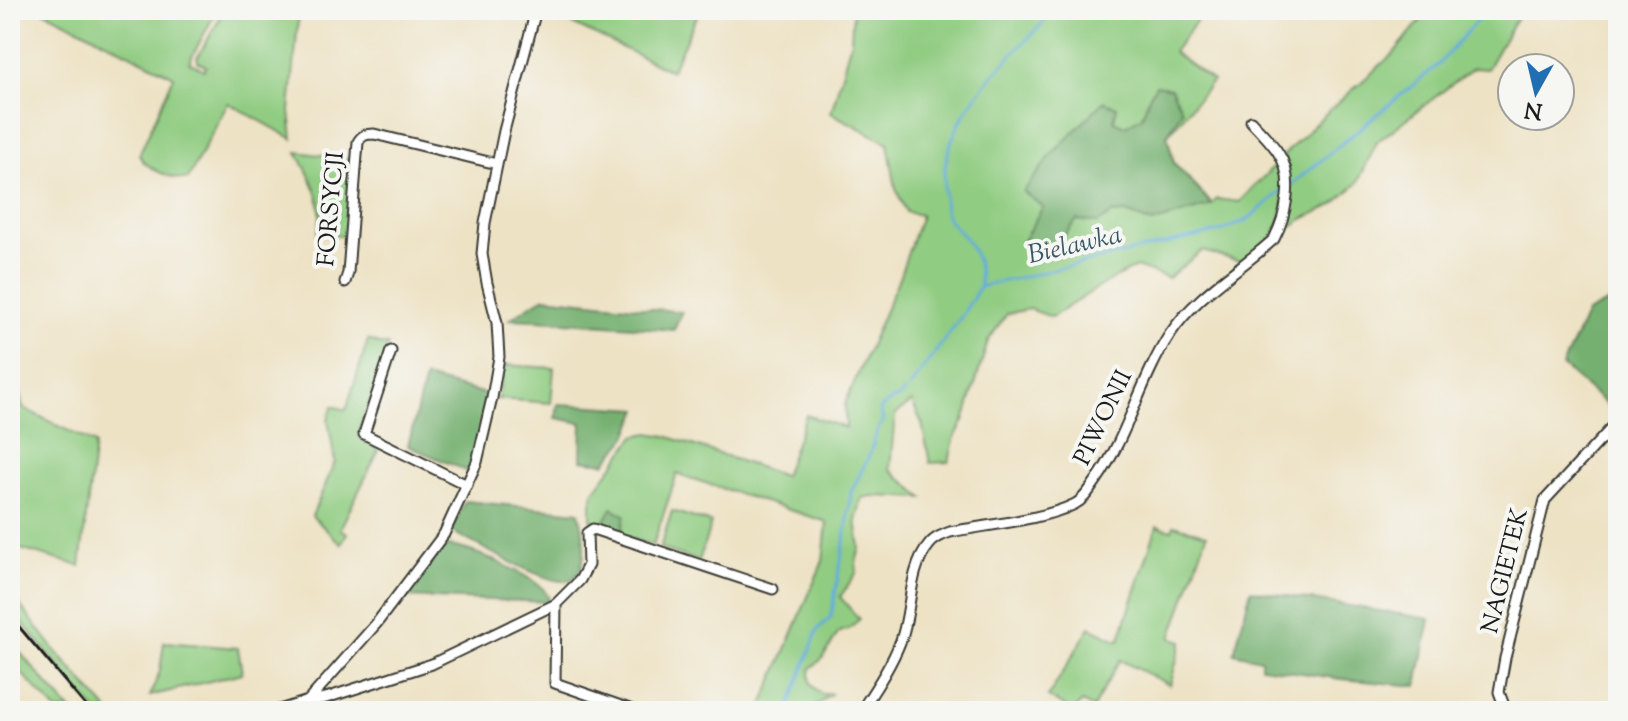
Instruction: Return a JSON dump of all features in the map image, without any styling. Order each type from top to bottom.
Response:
[{"type":"street","points":[[308,701],[376,624],[444,534],[477,462],[499,357],[497,323],[482,254],[485,223],[504,131],[536,10]]},
{"type":"street","name":"PIWONII","points":[[861,711],[896,652],[908,618],[915,576],[929,545],[950,532],[1054,511],[1084,498],[1106,467],[1154,360],[1172,331],[1203,298],[1274,239],[1286,207],[1288,190],[1284,165],[1280,155],[1251,121]]},
{"type":"street","name":"FORSYCJI","points":[[345,282],[360,137],[374,134],[497,164]]},
{"type":"street","points":[[391,351],[364,434],[467,485]]},
{"type":"street","name":"NAGIETEK","points":[[1506,711],[1499,692],[1505,658],[1545,500],[1618,421]]},
{"type":"street","points":[[276,711],[432,664],[556,604],[580,580],[588,565],[587,533],[593,529],[773,589]]},
{"type":"street","points":[[556,604],[555,683],[635,711]]},
{"type":"green space","points":[[42,10],[217,10],[189,62],[204,70],[206,66],[197,58],[222,10],[299,10],[290,111],[293,139],[228,103],[188,179],[160,173],[139,155],[174,76]]},
{"type":"green space","points":[[543,10],[700,10],[671,71]]},
{"type":"green space","points":[[853,10],[1205,10],[1173,52],[1213,81],[1167,136],[1174,163],[1212,204],[1217,199],[1239,202],[1280,160],[1283,209],[1270,240],[1243,262],[1202,251],[1168,278],[1136,267],[1052,317],[1029,309],[1007,314],[988,341],[949,462],[930,463],[922,423],[912,402],[895,415],[890,469],[923,498],[862,498],[856,521],[860,547],[857,572],[840,597],[859,619],[850,628],[839,632],[810,673],[810,681],[816,690],[824,695],[831,694],[809,711],[760,711],[823,561],[827,522],[677,474],[653,545],[621,536],[613,509],[602,526],[591,520],[591,503],[594,491],[635,436],[649,433],[666,436],[784,476],[806,415],[846,428],[845,404],[899,278],[921,215],[906,212],[896,189],[888,143],[831,113],[851,41]]},
{"type":"green space","points":[[1429,10],[1521,10],[1487,69],[1473,68],[1377,142],[1357,184],[1333,205],[1279,234],[1284,226],[1284,155],[1394,53]]},
{"type":"green space","points":[[1156,85],[1171,88],[1182,110],[1167,136],[1174,163],[1212,205],[1152,223],[1126,213],[1112,214],[1098,223],[1077,220],[1050,252],[1021,244],[1043,207],[1023,192],[1054,152],[1104,101],[1117,107],[1114,121],[1125,126],[1142,116]]},
{"type":"green space","points":[[297,152],[353,159],[347,236],[317,235],[319,202],[313,182]]},
{"type":"green space","points":[[545,297],[682,312],[674,330],[510,319]]},
{"type":"green space","points":[[1616,298],[1618,409],[1615,412],[1562,366],[1587,313]]},
{"type":"green space","points":[[368,340],[388,345],[359,434],[374,444],[378,452],[340,529],[347,533],[341,544],[312,516],[335,462],[328,419],[333,406],[346,410]]},
{"type":"green space","points":[[504,365],[554,368],[551,403],[498,399]]},
{"type":"green space","points":[[14,372],[23,408],[95,444],[80,566],[10,546],[10,379]]},
{"type":"green space","points":[[425,378],[486,394],[480,434],[469,472],[408,446]]},
{"type":"green space","points":[[558,404],[639,409],[627,437],[605,463],[581,460],[582,423],[556,418]]},
{"type":"green space","points":[[465,501],[579,512],[584,552],[579,572],[564,581],[541,576],[451,531]]},
{"type":"green space","points":[[612,508],[625,515],[621,536],[602,526]]},
{"type":"green space","points":[[672,511],[711,523],[699,561],[660,548]]},
{"type":"green space","points":[[1174,525],[1207,535],[1171,638],[1182,641],[1170,685],[1120,660],[1093,708],[1082,702],[1073,711],[1048,697],[1090,627],[1119,641],[1157,526],[1172,530]]},
{"type":"green space","points":[[448,546],[496,561],[532,580],[542,588],[550,602],[405,597],[440,550]]},
{"type":"green space","points":[[1251,590],[1430,619],[1417,686],[1261,667],[1261,659],[1234,653]]},
{"type":"green space","points":[[10,592],[58,654],[109,711],[96,711],[10,608]]},
{"type":"green space","points":[[10,641],[71,711],[57,711],[12,663],[10,666]]},
{"type":"green space","points":[[164,642],[238,648],[242,673],[150,696],[160,671]]},
{"type":"waterway","points":[[1031,10],[1044,20]]},
{"type":"waterway","points":[[980,287],[979,269],[973,252],[946,214],[946,162],[963,116],[992,76],[1052,10]]},
{"type":"waterway","name":"Bielawka","points":[[1291,185],[1439,64],[1486,10]]},
{"type":"waterway","name":"Bielawka","points":[[910,387],[979,288],[1221,231],[1247,220],[1284,189]]},
{"type":"waterway","name":"Bielawka","points":[[788,711],[818,629],[831,617],[851,492],[883,420],[880,409],[905,391]]},
{"type":"railway","points":[[10,616],[90,711]]}]
